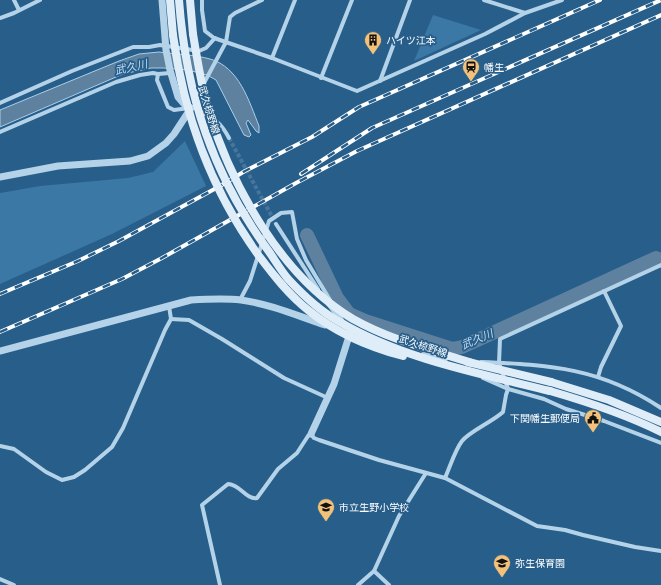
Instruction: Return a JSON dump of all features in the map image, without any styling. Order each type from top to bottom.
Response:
[{"type":"main road","points":[[170,0],[173,35],[180,77],[190,116],[211,174],[245,237],[277,279],[308,310],[347,336],[391,353],[470,372]]},
{"type":"main road","name":"武久椋野線","points":[[179,0],[188,73],[203,126],[214,157],[228,188],[256,234],[288,279],[310,300],[336,320],[398,350],[470,372],[550,391],[606,408],[630,417],[661,432]]},
{"type":"main road","points":[[190,0],[193,34],[200,77],[208,107],[229,165],[262,227],[288,261],[324,299],[352,318],[401,340],[472,363]]},
{"type":"main road","name":"武久椋野線","points":[[273,257],[313,296],[338,316],[400,345],[551,382],[609,400],[661,422]]},
{"type":"street","points":[[14,0],[19,10]]},
{"type":"street","points":[[0,18],[40,0]]},
{"type":"street","points":[[162,0],[166,48],[170,72],[178,97],[184,104],[217,120],[229,138]]},
{"type":"street","points":[[202,0],[205,31],[215,38],[272,58],[357,92],[502,26],[525,13],[562,0]]},
{"type":"street","points":[[0,177],[58,166],[130,161],[148,156],[157,151],[170,138],[191,108],[226,42],[230,17],[262,0]]},
{"type":"street","points":[[272,58],[295,0]]},
{"type":"street","points":[[321,78],[352,0]]},
{"type":"street","points":[[380,81],[410,0]]},
{"type":"street","points":[[484,0],[525,13]]},
{"type":"street","points":[[0,103],[72,71],[127,50],[134,48],[166,48],[199,51],[206,48],[215,38]]},
{"type":"street","points":[[0,132],[116,82],[140,75],[170,72]]},
{"type":"street","points":[[158,74],[157,80],[168,107],[174,110],[191,108]]},
{"type":"street","points":[[220,585],[202,505],[228,484],[238,487],[249,497],[257,498],[278,468],[297,453],[308,436],[311,434],[328,398],[337,376],[350,333],[306,260],[297,239],[292,212],[281,213],[269,221],[250,281],[240,300]]},
{"type":"street","points":[[276,224],[330,307],[350,333]]},
{"type":"street","points":[[445,478],[461,442],[503,412],[508,389],[499,363],[500,338],[658,267],[661,272]]},
{"type":"street","points":[[598,377],[601,367],[621,326],[604,291]]},
{"type":"street","points":[[0,351],[191,300],[240,300],[272,308],[446,362],[508,389],[544,399],[566,409],[604,420],[661,442]]},
{"type":"street","points":[[0,446],[14,449],[46,472],[62,480],[74,477],[85,470],[112,447],[123,428],[165,330],[171,320],[168,305]]},
{"type":"street","points":[[171,320],[189,320],[284,378],[328,398]]},
{"type":"street","points":[[419,354],[447,359],[563,368],[598,377],[628,389],[661,408]]},
{"type":"street","points":[[311,434],[314,438],[319,440],[379,460],[445,478],[537,526],[565,530],[635,547],[661,551]]},
{"type":"street","points":[[358,585],[374,571],[399,516],[426,473]]},
{"type":"street","points":[[374,571],[389,585]]},
{"type":"street","points":[[0,579],[14,585]]},
{"type":"shaded area","points":[[433,15],[481,30],[414,61]]},
{"type":"shaded area","points":[[185,141],[206,186],[112,234],[0,284],[0,193],[40,186],[128,178],[153,172]]},
{"type":"water","points":[[159,52],[210,59],[220,63],[228,69],[236,77],[247,96],[259,126],[259,133],[248,120],[246,123],[251,135],[249,137],[244,135],[216,80],[207,75],[188,70],[163,68],[151,68],[123,74],[0,127],[0,110],[119,61],[139,54]]},
{"type":"waterway","name":"武久川","points":[[307,235],[337,298],[349,314],[365,321],[452,349],[462,347],[656,258],[661,261]]},
{"type":"waterway","name":"武久川","points":[[656,258],[661,254]]},
{"type":"tunnel","points":[[229,138],[276,224]]},
{"type":"railway","points":[[0,294],[78,261],[119,241],[245,171],[312,137],[359,107],[600,0]]},
{"type":"railway","points":[[301,174],[372,128],[661,0]]},
{"type":"railway","points":[[0,332],[122,279],[357,151],[661,15]]},
{"type":"place","name":"ハイツ江本","points":[[373,55]]},
{"type":"place","name":"幡生","points":[[471,82]]},
{"type":"place","name":"下関幡生郵便局","points":[[593,433]]},
{"type":"place","name":"市立生野小学校","points":[[326,522]]},
{"type":"place","name":"弥生保育園","points":[[502,578]]}]
